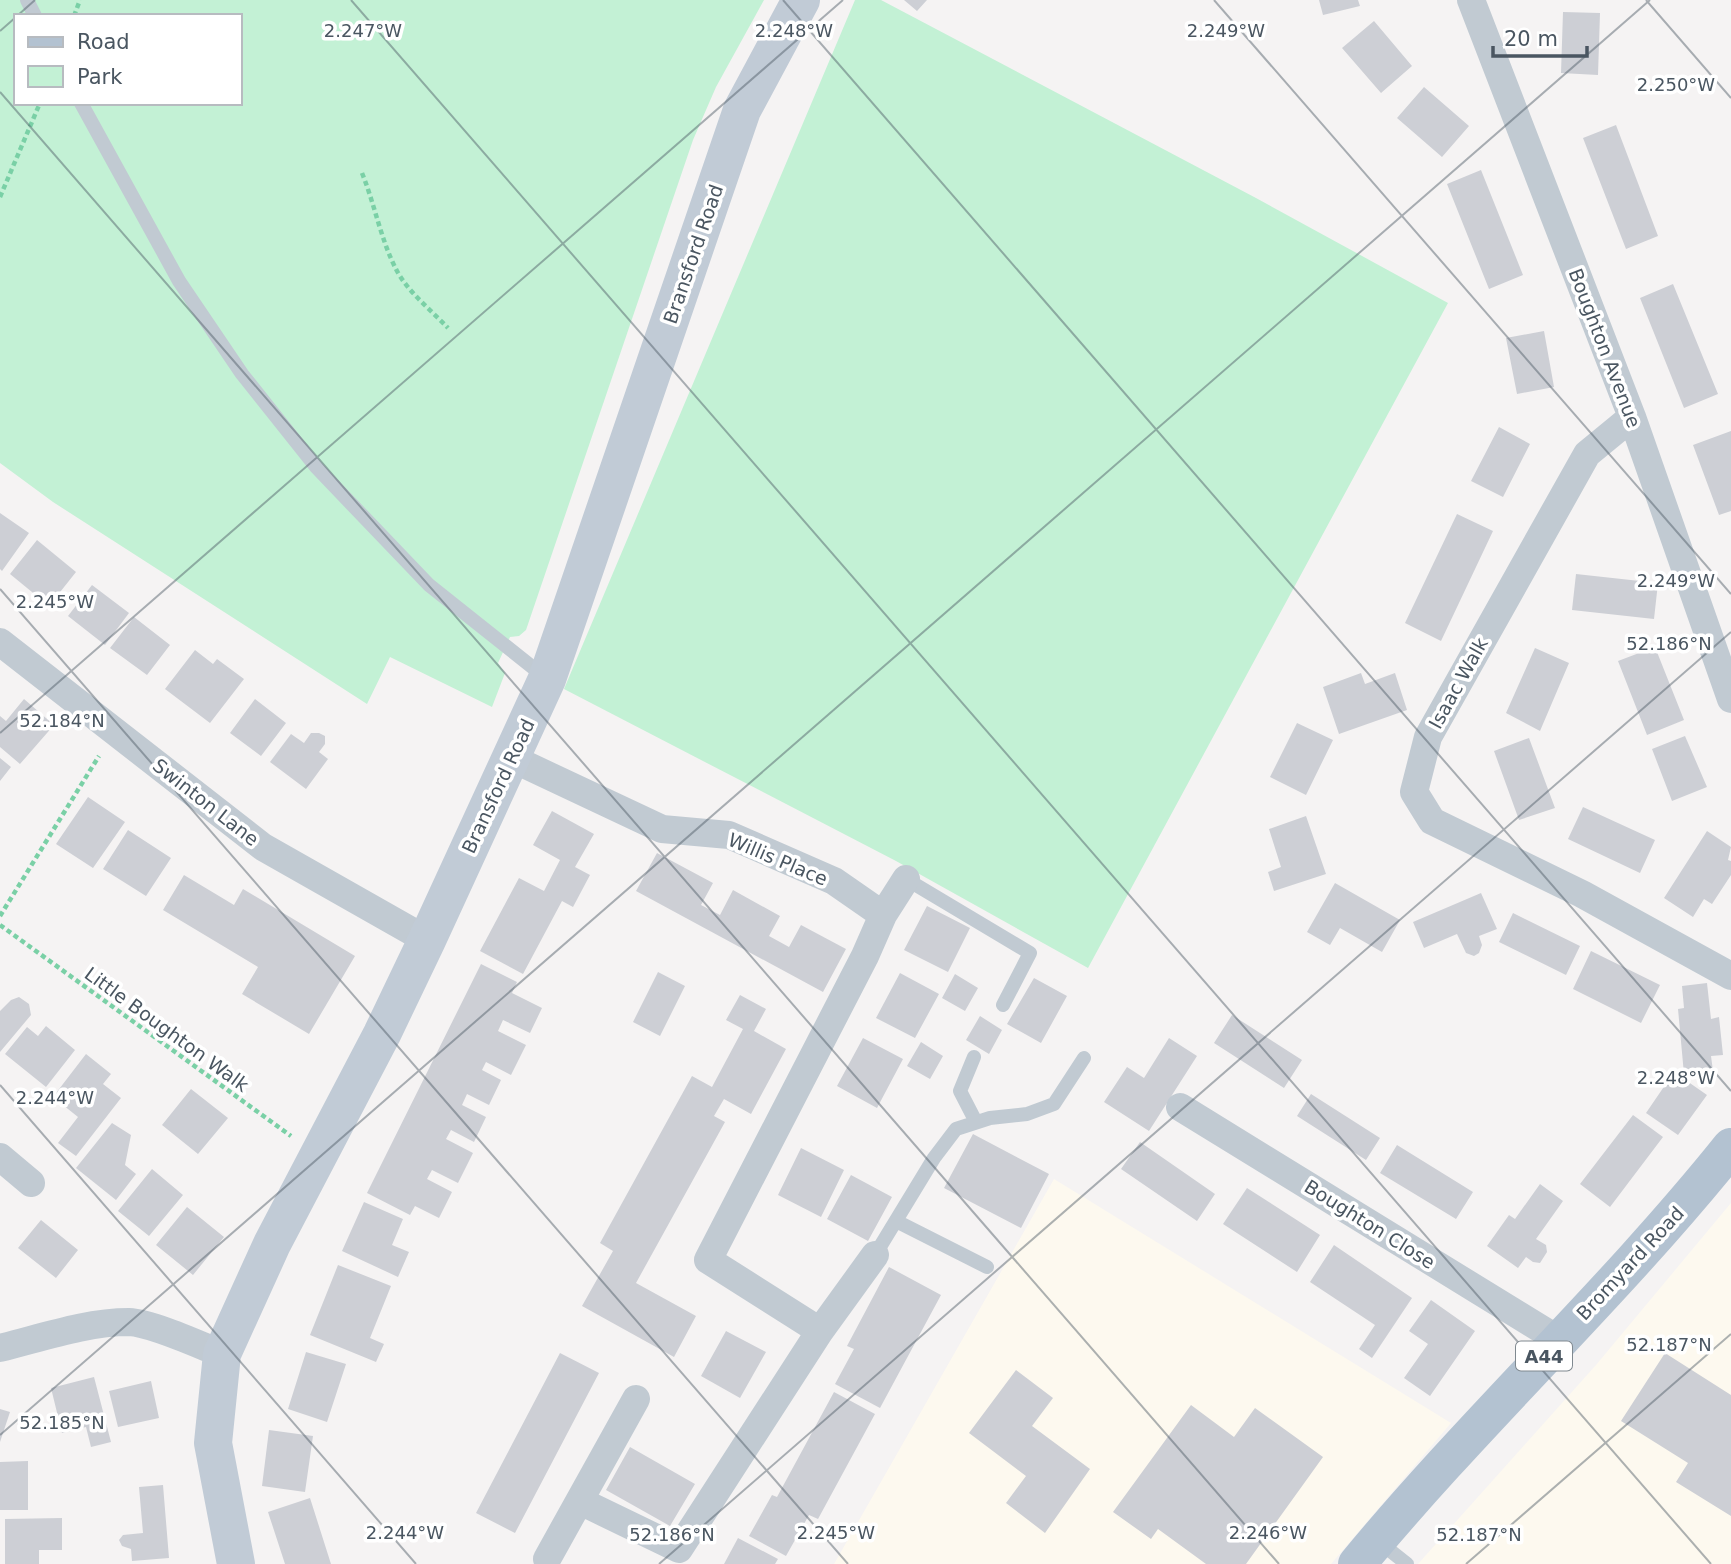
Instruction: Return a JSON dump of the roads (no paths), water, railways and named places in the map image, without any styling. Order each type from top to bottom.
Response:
[{"type":"main road","name":"Bransford Road","points":[[236,1564],[213,1443],[222,1354],[272,1244],[382,1034],[547,679],[742,110],[801,0]]},
{"type":"main road","name":"Bromyard Road","points":[[1367,1552],[1463,1443],[1688,1200],[1731,1147]]},
{"type":"street","name":"Boughton Avenue","points":[[1471,0],[1632,417],[1731,699]]},
{"type":"street","name":"Isaac Walk","points":[[1632,417],[1587,454],[1428,737],[1414,792],[1432,821],[1582,894],[1731,976]]},
{"type":"street","name":"Swinton Lane","points":[[0,642],[263,847],[427,940]]},
{"type":"street","name":"Willis Place","points":[[511,758],[662,829],[729,835],[834,881],[883,915]]},
{"type":"street","points":[[820,1331],[708,1260],[865,956],[883,915],[906,879]]},
{"type":"street","name":"Boughton Close","points":[[1180,1107],[1559,1340]]},
{"type":"street","points":[[0,1157],[31,1183]]},
{"type":"street","points":[[580,1501],[675,1557],[820,1331],[875,1255]]},
{"type":"street","points":[[0,1348],[90,1326],[131,1322],[222,1354]]},
{"type":"street","points":[[547,1559],[636,1399]]},
{"type":"lane","points":[[82,105],[179,281],[242,374],[316,467],[429,585],[547,679]]},
{"type":"lane","points":[[906,879],[1030,953],[1003,1005]]},
{"type":"lane","points":[[974,1057],[960,1091],[976,1122]]},
{"type":"lane","points":[[875,1255],[934,1157],[956,1129],[976,1122],[1027,1114],[1054,1104],[1084,1058]]},
{"type":"lane","points":[[896,1221],[987,1267]]},
{"type":"lane","points":[[1367,1552],[1406,1564]]}]
